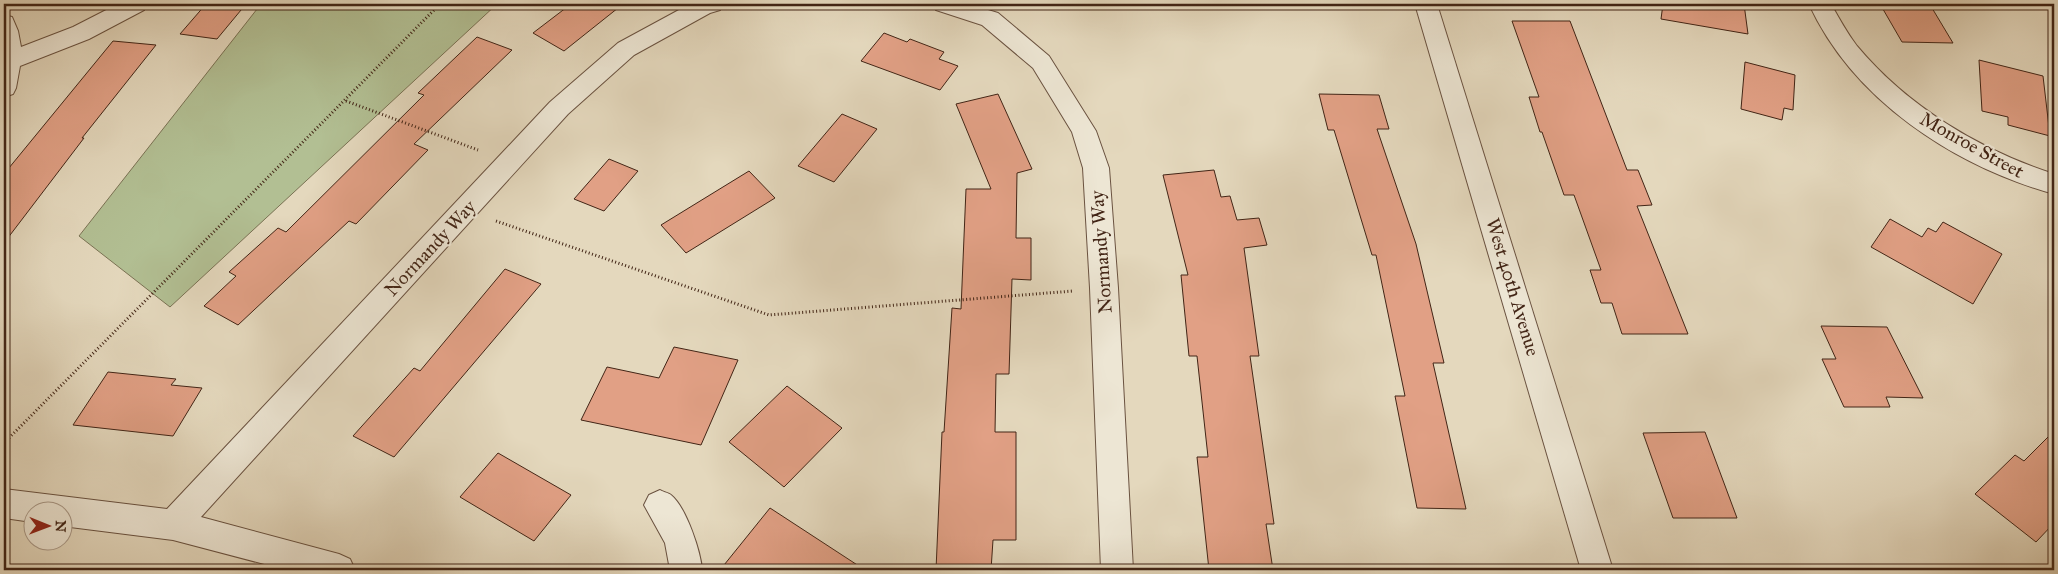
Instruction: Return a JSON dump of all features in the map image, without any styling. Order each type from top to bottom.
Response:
[{"type":"street","points":[[9,61],[82,33],[136,4]]},
{"type":"street","name":"Normandy Way","points":[[173,525],[559,108],[626,49],[702,6],[712,4]]},
{"type":"street","name":"Normandy Way","points":[[944,4],[990,19],[1041,62],[1084,131],[1096,168],[1104,288],[1117,570]]},
{"type":"street","name":"West 40th Avenue","points":[[1426,4],[1597,570]]},
{"type":"street","name":"Monroe Street","points":[[1820,4],[1848,51],[1883,89],[1930,127],[1983,155],[2036,179],[2054,184]]},
{"type":"street","points":[[4,24],[10,45],[4,88]]},
{"type":"street","points":[[4,504],[173,525],[339,570]]},
{"type":"street","points":[[660,505],[678,533],[685,550],[686,570]]},
{"type":"path","points":[[4,443],[440,4]]},
{"type":"path","points":[[345,101],[509,162]]},
{"type":"path","points":[[464,211],[770,315],[1104,288]]},
{"type":"green space","points":[[261,4],[497,4],[170,307],[79,236]]},
{"type":"building","points":[[206,4],[246,4],[217,39],[180,34]]},
{"type":"building","points":[[571,4],[623,4],[564,51],[533,33]]},
{"type":"building","points":[[1663,4],[1744,4],[1748,34],[1661,19]]},
{"type":"building","points":[[1880,4],[1919,4],[1921,8],[1932,8],[1953,43],[1902,42]]},
{"type":"building","points":[[1512,21],[1570,21],[1627,170],[1638,170],[1652,205],[1637,206],[1688,334],[1622,334],[1612,303],[1601,303],[1590,270],[1601,270],[1574,195],[1564,195],[1542,132],[1540,132],[1529,97],[1539,97]]},
{"type":"building","points":[[884,33],[907,42],[910,39],[944,52],[939,59],[958,66],[940,90],[861,61]]},
{"type":"building","points":[[477,37],[512,50],[414,144],[428,150],[356,224],[349,221],[238,325],[204,306],[236,276],[229,272],[278,228],[286,232],[424,95],[418,93]]},
{"type":"building","points":[[113,41],[156,45],[82,138],[84,138],[4,243],[4,174]]},
{"type":"building","points":[[1979,60],[2043,76],[2050,136],[2008,125],[2008,117],[1982,111]]},
{"type":"building","points":[[1745,62],[1795,75],[1793,110],[1784,108],[1782,120],[1741,109]]},
{"type":"building","points":[[998,94],[1032,169],[1017,173],[1016,238],[1031,238],[1031,280],[1012,279],[1009,374],[996,374],[995,432],[1016,432],[1016,540],[993,540],[991,570],[936,570],[942,432],[944,432],[952,308],[961,309],[966,189],[991,189],[956,104]]},
{"type":"building","points":[[1319,94],[1379,95],[1389,129],[1377,129],[1416,244],[1444,363],[1433,363],[1466,509],[1417,508],[1395,396],[1405,396],[1376,255],[1372,255],[1334,130],[1328,130]]},
{"type":"building","points":[[842,114],[877,129],[834,182],[798,166]]},
{"type":"building","points":[[609,159],[638,171],[604,211],[574,199]]},
{"type":"building","points":[[1214,170],[1221,197],[1230,196],[1237,220],[1259,218],[1267,245],[1244,248],[1259,356],[1250,356],[1274,524],[1266,524],[1273,570],[1209,570],[1197,457],[1208,457],[1197,356],[1189,356],[1181,275],[1188,275],[1163,175]]},
{"type":"building","points":[[749,171],[775,198],[686,253],[661,225]]},
{"type":"building","points":[[1890,219],[1922,237],[1928,228],[1936,232],[1943,222],[2002,254],[1973,304],[1871,247]]},
{"type":"building","points":[[505,269],[541,284],[394,457],[353,436],[414,368],[420,371]]},
{"type":"building","points":[[1821,326],[1887,327],[1923,398],[1886,397],[1890,407],[1844,407],[1822,359],[1836,359]]},
{"type":"building","points":[[674,347],[738,360],[701,445],[581,420],[607,367],[659,378]]},
{"type":"building","points":[[108,372],[176,379],[171,385],[202,388],[173,436],[73,425]]},
{"type":"building","points":[[787,386],[842,428],[784,487],[729,442]]},
{"type":"building","points":[[2054,431],[2054,523],[2036,542],[1975,494],[2015,455],[2024,461]]},
{"type":"building","points":[[1705,432],[1737,518],[1673,518],[1643,433]]},
{"type":"building","points":[[498,453],[571,495],[534,541],[460,497]]},
{"type":"building","points":[[770,508],[865,570],[720,570]]}]
